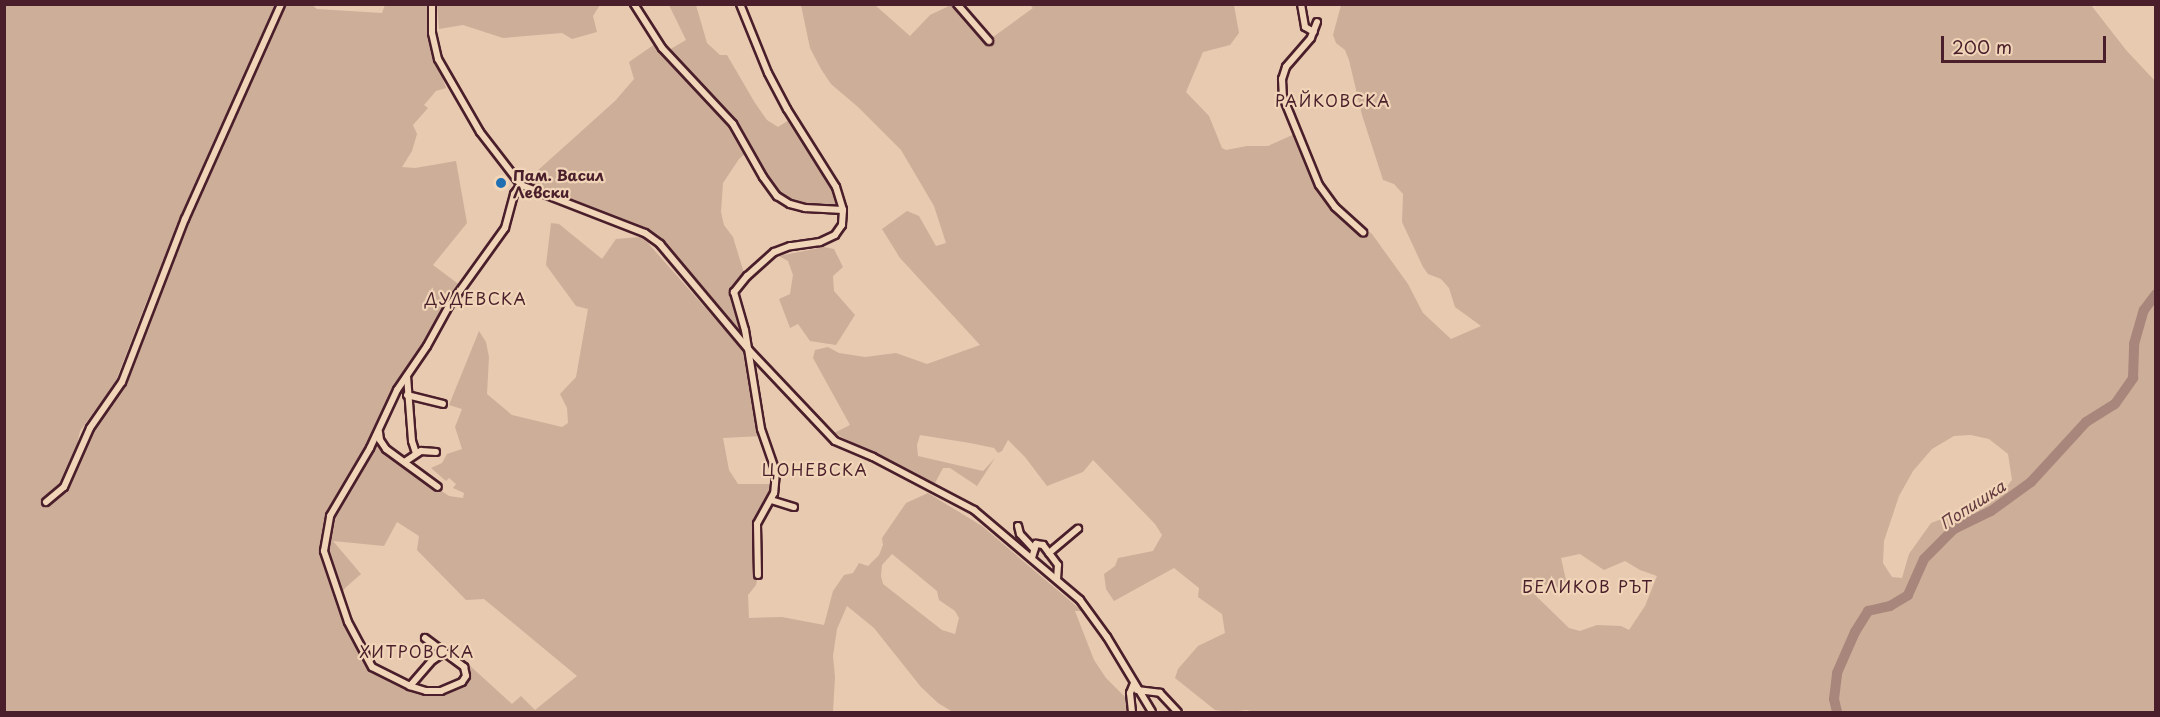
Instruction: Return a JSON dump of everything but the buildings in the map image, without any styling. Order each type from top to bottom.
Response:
[{"type":"street","points":[[46,502],[64,487],[90,428],[122,382],[185,219],[282,4]]},
{"type":"street","points":[[432,4],[432,33],[438,59],[480,132],[521,185],[645,233],[660,244],[749,350],[835,441],[873,457],[962,502],[1080,600],[1094,618],[1152,712]]},
{"type":"street","points":[[634,4],[662,48],[733,124],[763,177],[777,196],[790,204],[804,208],[843,210]]},
{"type":"street","points":[[740,4],[768,72],[787,109],[836,187],[843,210],[842,225],[835,235],[820,242],[790,246],[774,252],[736,288],[734,296],[749,350],[761,429],[776,472],[771,500],[757,524],[758,575]]},
{"type":"street","points":[[957,4],[989,41]]},
{"type":"street","points":[[1301,4],[1305,27],[1314,32]]},
{"type":"street","points":[[1317,22],[1314,32],[1286,67],[1282,79],[1283,97],[1320,185],[1335,207],[1363,232]]},
{"type":"street","points":[[425,638],[464,667],[466,676],[462,682],[441,691],[410,687],[372,667],[348,622],[324,551],[330,516],[379,431],[397,390],[449,306],[505,228],[514,195],[521,185]]},
{"type":"street","points":[[407,376],[412,441],[416,453]]},
{"type":"street","points":[[407,395],[443,404]]},
{"type":"street","points":[[379,431],[380,440],[386,449],[406,461],[438,487]]},
{"type":"street","points":[[406,461],[416,453],[436,452]]},
{"type":"street","points":[[771,500],[794,507]]},
{"type":"street","points":[[1018,526],[1020,534],[1034,549]]},
{"type":"street","points":[[1049,553],[1078,529]]},
{"type":"street","points":[[1032,558],[1036,544],[1040,544],[1058,565],[1057,579]]},
{"type":"street","points":[[410,687],[433,660],[445,652]]},
{"type":"street","points":[[1132,712],[1130,693],[1135,686]]},
{"type":"street","points":[[1135,686],[1160,693],[1178,712]]},
{"type":"shaded area","points":[[437,4],[600,5],[593,16],[597,32],[572,39],[562,33],[503,38],[463,25],[439,29]]},
{"type":"shaded area","points":[[4,5],[278,5],[147,300],[115,383],[80,431],[76,449],[87,426],[120,381],[178,241],[284,5],[312,5],[317,9],[382,13],[385,5],[429,5],[436,60],[446,88],[436,91],[424,105],[428,108],[413,125],[417,134],[412,151],[402,167],[415,168],[456,161],[467,223],[433,265],[461,286],[402,382],[347,491],[351,490],[378,438],[384,449],[437,488],[449,496],[463,498],[464,493],[453,488],[456,484],[449,478],[446,481],[431,468],[442,463],[447,454],[462,449],[455,427],[462,409],[449,405],[479,331],[486,342],[489,357],[487,394],[512,415],[562,427],[568,423],[567,408],[560,394],[576,377],[588,309],[576,306],[546,265],[551,223],[559,224],[602,259],[616,239],[640,237],[647,242],[748,356],[762,436],[723,438],[729,470],[738,484],[773,484],[758,519],[759,570],[756,585],[748,595],[749,618],[782,617],[824,625],[833,591],[844,575],[853,573],[859,563],[868,566],[879,555],[883,545],[882,538],[906,503],[928,493],[982,526],[1082,611],[1075,611],[1094,660],[1106,678],[1132,704],[1133,712],[951,711],[938,703],[921,687],[874,628],[847,606],[837,629],[833,656],[835,677],[833,712],[5,712]],"holes":[[[397,522],[419,536],[417,550],[466,600],[484,599],[577,676],[535,710],[521,696],[512,704],[456,653],[468,671],[466,677],[434,692],[400,683],[367,660],[341,595],[345,588],[361,574],[333,541],[384,546]],[[892,554],[937,591],[939,600],[955,611],[959,618],[955,634],[942,630],[883,584],[882,565]]]},
{"type":"shaded area","points":[[669,5],[696,5],[707,43],[720,55],[727,55],[767,120],[778,127],[789,120],[833,192],[839,212],[819,210],[776,197],[748,151],[739,159],[723,183],[721,212],[724,225],[733,237],[744,273],[734,287],[731,301],[741,335],[662,242],[585,205],[526,181],[615,101],[634,79],[629,62],[655,44],[662,54],[686,40]]},
{"type":"shaded area","points":[[801,5],[875,5],[910,36],[930,15],[951,5],[959,5],[985,33],[993,37],[1033,8],[1030,5],[1234,5],[1239,33],[1230,45],[1203,52],[1186,92],[1209,116],[1222,148],[1226,150],[1247,146],[1268,146],[1299,132],[1302,151],[1332,202],[1372,234],[1408,284],[1423,313],[1451,339],[1481,326],[1455,307],[1449,288],[1441,279],[1428,274],[1423,267],[1402,222],[1403,194],[1394,184],[1383,180],[1362,115],[1349,60],[1345,50],[1336,43],[1333,35],[1341,5],[2091,5],[2126,50],[2155,81],[2155,712],[1256,712],[1246,710],[1230,712],[1215,710],[1175,678],[1178,669],[1198,646],[1225,633],[1222,614],[1198,597],[1199,588],[1174,568],[1114,601],[1106,589],[1104,574],[1115,566],[1118,558],[1153,551],[1162,535],[1155,524],[1093,460],[1083,472],[1047,486],[1025,457],[1008,440],[1002,451],[998,453],[994,448],[920,435],[917,445],[918,456],[983,471],[995,458],[977,486],[950,468],[943,468],[934,485],[834,433],[850,425],[813,358],[815,350],[828,347],[839,353],[865,357],[896,353],[927,364],[980,345],[900,258],[882,229],[907,211],[919,216],[936,246],[946,243],[934,206],[901,150],[831,84],[810,48]],"holes":[[[1971,435],[1989,439],[2008,454],[2012,480],[1998,498],[1931,523],[1909,554],[1902,578],[1892,577],[1883,563],[1884,541],[1899,496],[1913,471],[1932,449],[1954,436]],[[1580,554],[1604,570],[1625,561],[1657,576],[1645,606],[1629,630],[1621,626],[1597,625],[1580,631],[1569,628],[1536,596],[1540,584],[1568,589],[1561,558]]]},
{"type":"shaded area","points":[[824,247],[834,249],[843,267],[833,276],[834,291],[855,315],[836,345],[810,341],[798,324],[790,328],[779,299],[790,294],[793,275],[788,261],[779,256]]},
{"type":"waterway","name":"Попишка","points":[[1837,712],[1834,699],[1837,673],[1855,632],[1868,611],[1890,606],[1908,595],[1924,559],[1954,529],[1991,511],[2031,482],[2086,422],[2115,404],[2133,378],[2134,344],[2144,310],[2156,294]]},
{"type":"place","name":"Пам. Васил Левски","points":[[501,183]]},
{"type":"district","name":"РАЙКОВСКА","points":[[1333,100]]},
{"type":"district","name":"ДУДЕВСКА","points":[[476,298]]},
{"type":"district","name":"ЦОНЕВСКА","points":[[815,469]]},
{"type":"district","name":"БЕЛИКОВ РЪТ","points":[[1588,586]]},
{"type":"district","name":"ХИТРОВСКА","points":[[417,651]]}]
